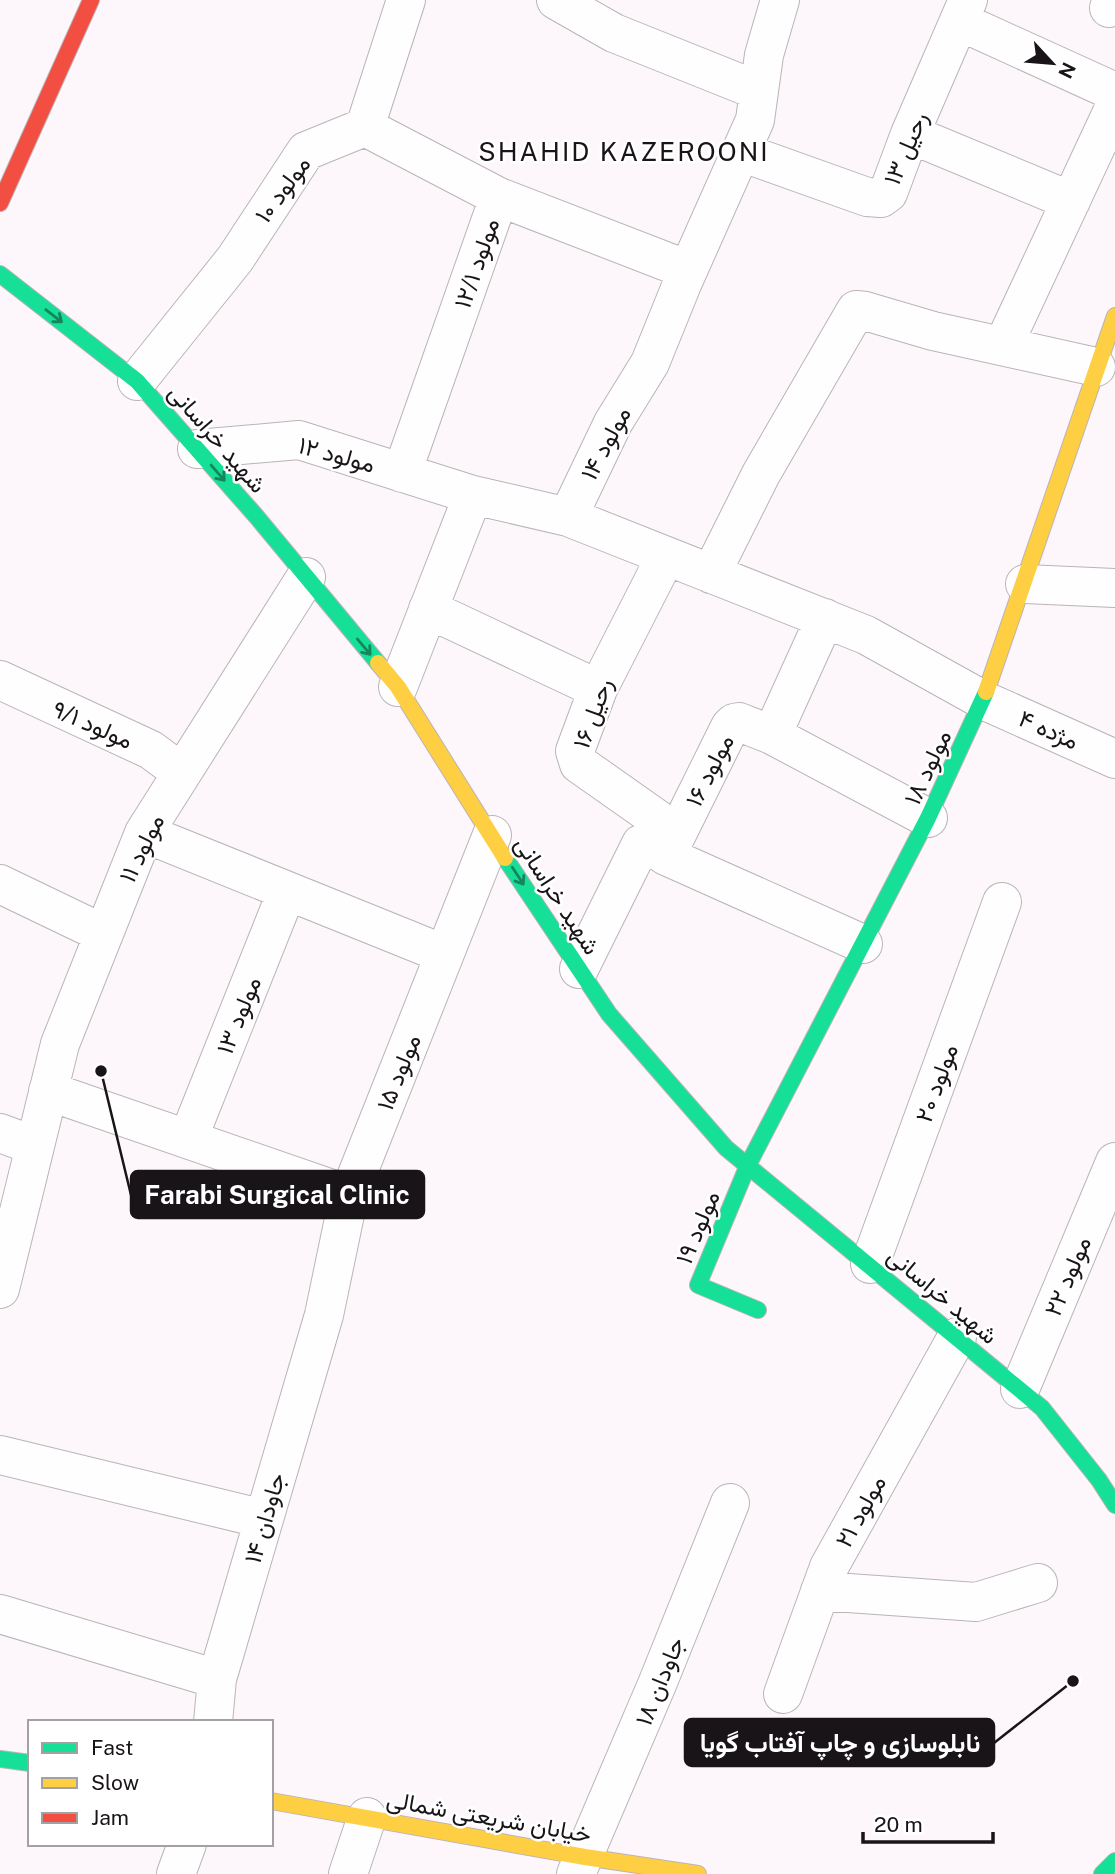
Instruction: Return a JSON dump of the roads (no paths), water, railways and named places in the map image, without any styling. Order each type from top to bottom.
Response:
[{"type":"street","points":[[0,204],[91,0]]},
{"type":"street","points":[[365,127],[406,0]]},
{"type":"street","points":[[556,0],[614,33],[759,91]]},
{"type":"street","name":"مولود ۱۴","points":[[568,517],[613,424],[650,363],[755,120],[764,55],[780,0]]},
{"type":"street","points":[[963,10],[1115,92]]},
{"type":"street","name":"رحیل ۱۳","points":[[741,152],[867,197],[881,198],[888,193],[963,10]]},
{"type":"street","points":[[1003,346],[1115,106]]},
{"type":"street","name":"مولود ۱۲/۱","points":[[365,127],[499,197],[402,473]]},
{"type":"street","name":"مولود ۱۰","points":[[137,381],[235,258],[306,151],[365,127]]},
{"type":"street","points":[[910,134],[1071,201]]},
{"type":"street","points":[[499,197],[688,271]]},
{"type":"street","name":"شهید خراسانی","points":[[0,274],[137,381],[398,687],[608,1014],[726,1148],[1042,1408],[1099,1480],[1115,1505]]},
{"type":"street","points":[[711,574],[761,474],[856,310],[933,331],[1096,367]]},
{"type":"street","name":"مولود ۱۸","points":[[748,1165],[929,818],[983,700],[1115,316]]},
{"type":"street","name":"مولود ۱۲","points":[[197,449],[299,440],[473,495]]},
{"type":"street","points":[[398,687],[473,495],[568,517]]},
{"type":"street","name":"مژده ۴","points":[[568,517],[866,635],[983,700],[1115,759]]},
{"type":"street","name":"رحیل ۱۶","points":[[666,556],[598,689],[575,751],[576,759],[672,844]]},
{"type":"street","name":"مولود ۱۱","points":[[0,1289],[18,1139],[48,1091],[60,1044],[144,834],[306,577]]},
{"type":"street","points":[[1025,584],[1115,588]]},
{"type":"street","points":[[428,609],[598,689]]},
{"type":"street","name":"مولود ۱۶","points":[[672,844],[734,723],[739,722],[772,735],[825,618]]},
{"type":"street","name":"مولود ۹/۱","points":[[0,680],[150,750],[182,773]]},
{"type":"street","points":[[772,735],[929,818]]},
{"type":"street","points":[[144,834],[444,954]]},
{"type":"street","name":"مولود ۱۵","points":[[324,1315],[349,1195],[492,835]]},
{"type":"street","points":[[579,969],[641,844],[647,843],[672,844],[863,944]]},
{"type":"street","points":[[0,884],[104,934]]},
{"type":"street","name":"مولود ۱۳","points":[[188,1139],[287,891]]},
{"type":"street","name":"مولود ۲۰","points":[[870,1264],[1002,902]]},
{"type":"street","points":[[48,1091],[349,1195]]},
{"type":"street","name":"مولود ۲۲","points":[[1020,1389],[1115,1162]]},
{"type":"street","name":"مولود ۱۹","points":[[748,1165],[698,1285],[758,1310]]},
{"type":"street","name":"جاودان ۱۴","points":[[213,1720],[217,1678],[324,1315]]},
{"type":"street","name":"مولود ۲۱","points":[[783,1694],[829,1567],[957,1337]]},
{"type":"street","points":[[0,1455],[264,1519]]},
{"type":"street","name":"جاودان ۱۸","points":[[581,1866],[659,1682],[730,1503]]},
{"type":"street","points":[[820,1591],[976,1602],[1038,1583]]},
{"type":"street","points":[[0,1614],[217,1678]]},
{"type":"street","points":[[0,1759],[28,1763]]},
{"type":"street","name":"خیابان شریعتی شمالی","points":[[273,1801],[367,1817],[581,1866],[698,1874]]},
{"type":"street","points":[[348,1874],[367,1817]]},
{"type":"street","points":[[176,1874],[186,1846]]},
{"type":"street","points":[[1102,1874],[1115,1861]]},
{"type":"place","name":"Farabi Surgical Clinic","points":[[101,1071]]},
{"type":"place","name":"نابلوسازی و چاپ آفتاب گویا","points":[[1073,1681]]},
{"type":"district","name":"SHAHID KAZEROONI","points":[[624,151]]}]
